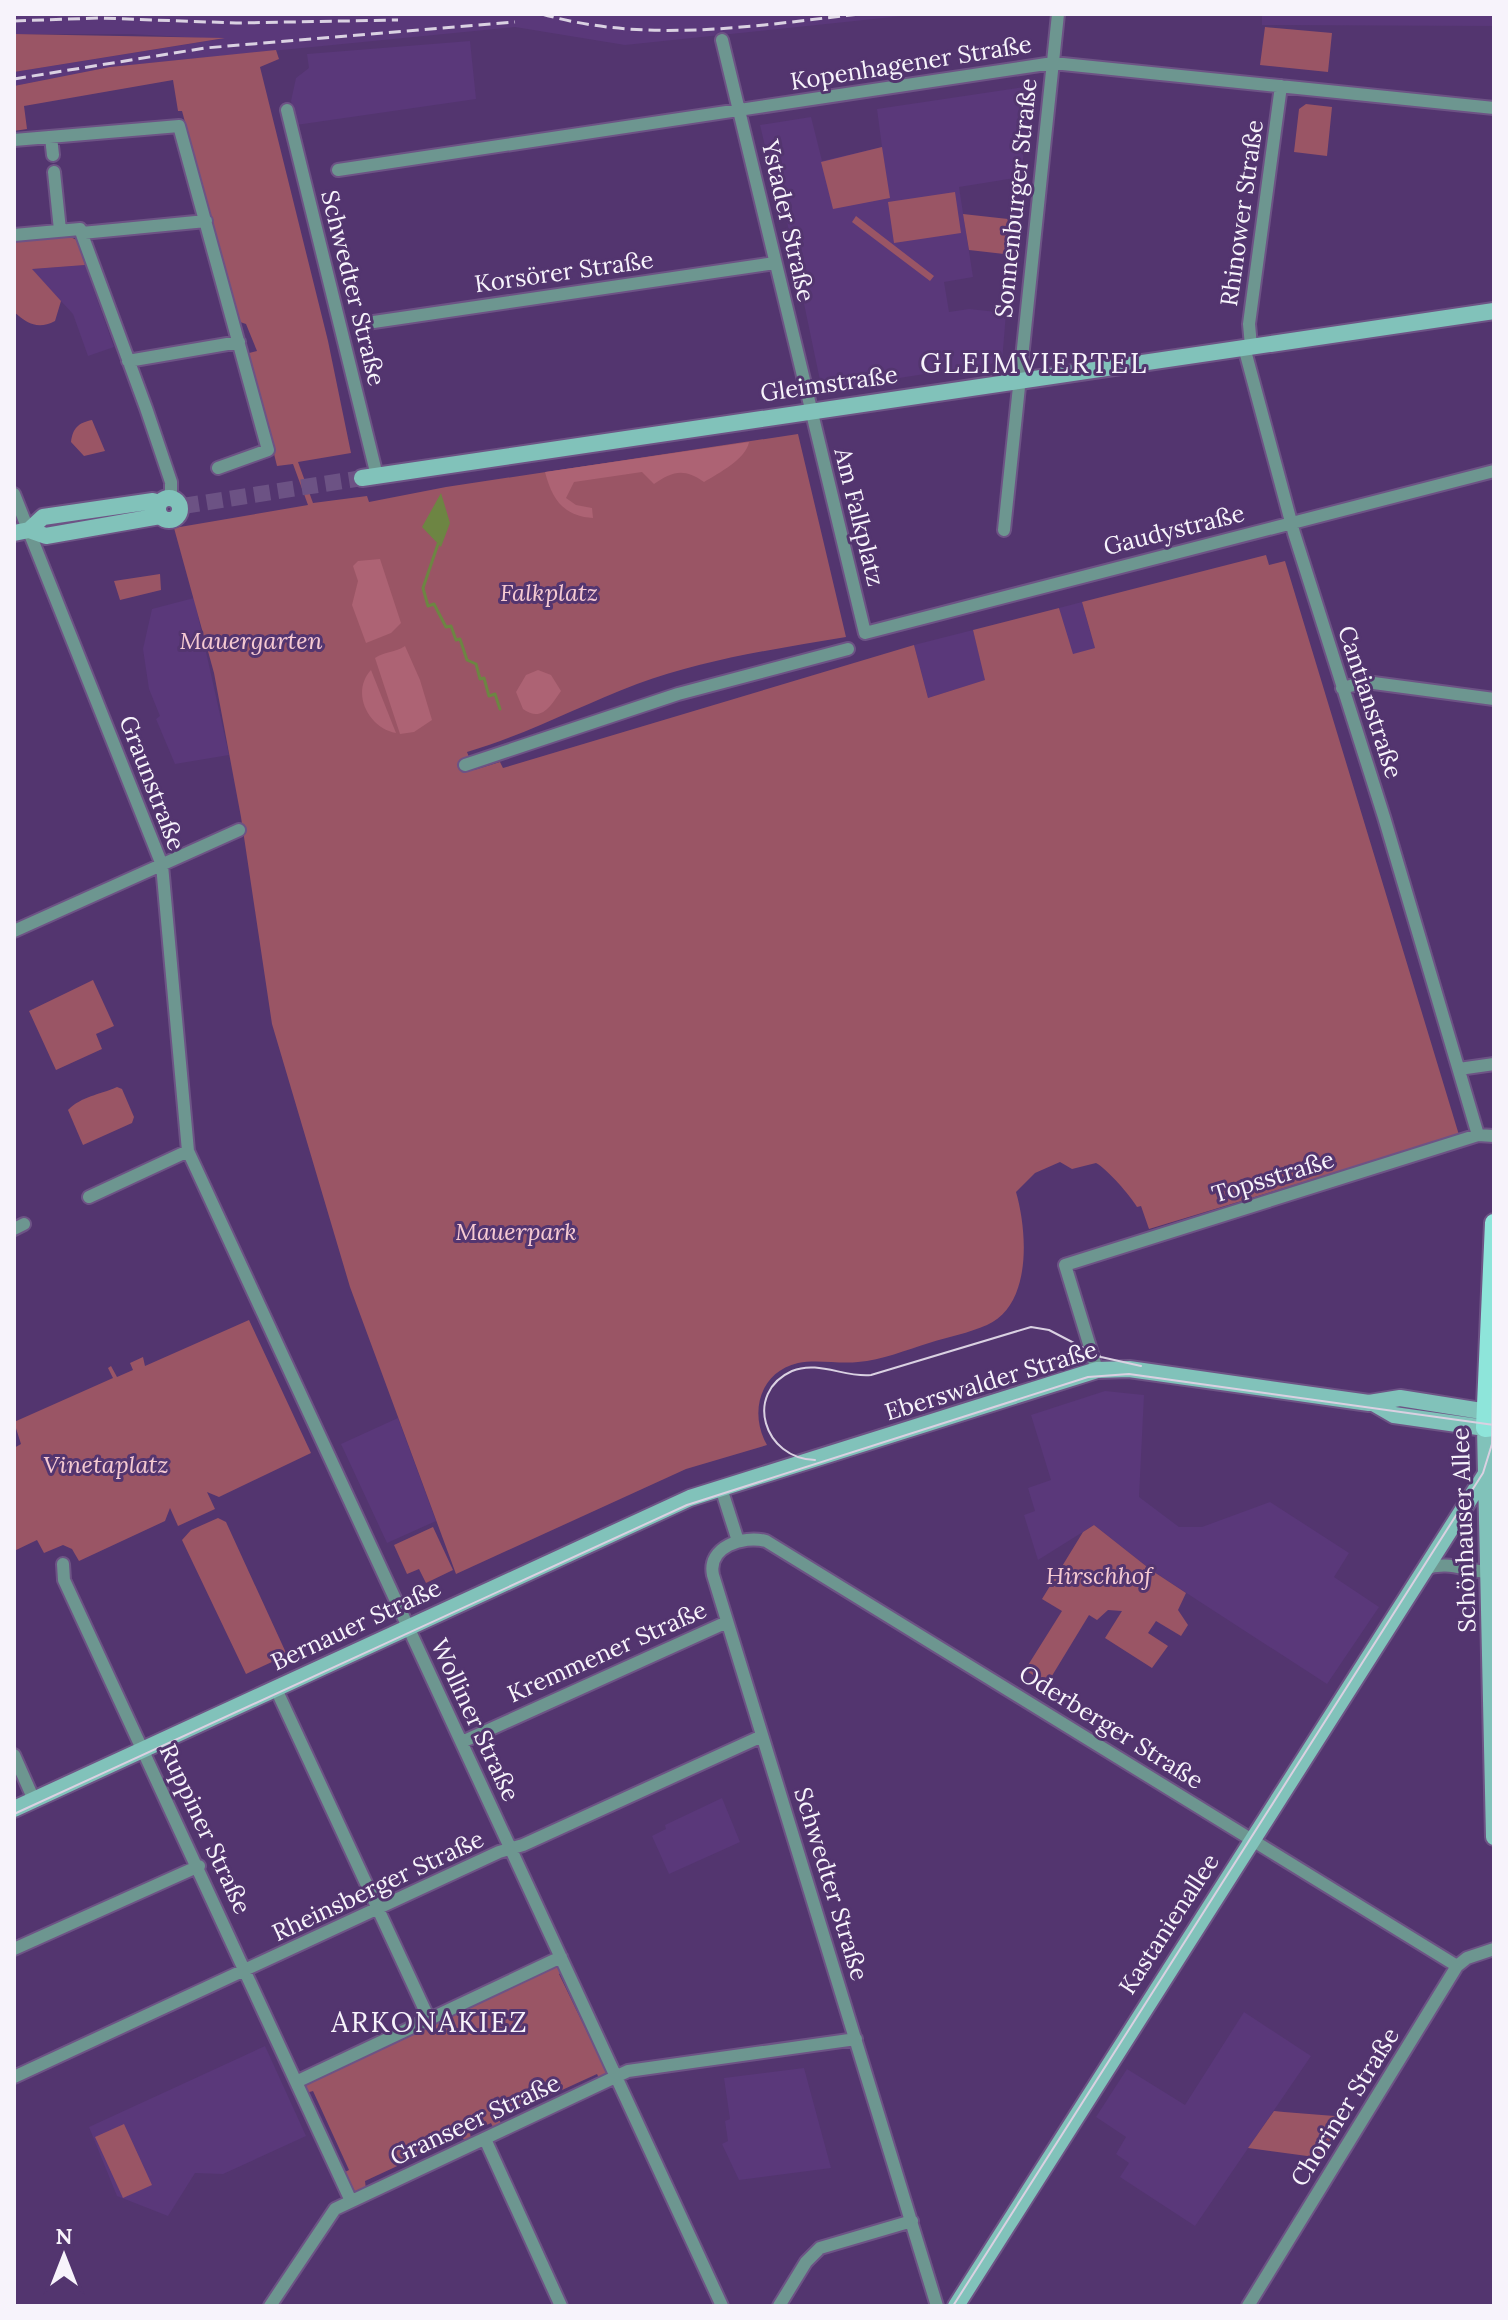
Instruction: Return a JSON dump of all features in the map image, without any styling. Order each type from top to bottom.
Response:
[{"type":"main road","name":"Schönhauser Allee","points":[[1490,1420],[1494,1223]]},
{"type":"street","name":"Sonnenburger Straße","points":[[1004,530],[1058,14]]},
{"type":"street","name":"Ystader Straße","points":[[722,40],[810,412]]},
{"type":"street","name":"Kopenhagener Straße","points":[[338,170],[1053,63],[1494,108]]},
{"type":"street","name":"Rhinower Straße","points":[[1248,346],[1281,86]]},
{"type":"street","name":"Schwedter Straße","points":[[287,110],[369,477]]},
{"type":"street","points":[[14,140],[179,126],[268,450],[218,468]]},
{"type":"street","points":[[51,137],[53,155]]},
{"type":"street","points":[[54,172],[60,230]]},
{"type":"street","points":[[82,233],[206,221]]},
{"type":"street","points":[[14,235],[80,229],[171,482],[170,506],[148,502],[43,517],[21,532]]},
{"type":"street","name":"Korsörer Straße","points":[[360,324],[775,263]]},
{"type":"street","name":"Gleimstraße","points":[[369,477],[1494,311]]},
{"type":"street","points":[[128,361],[239,342]]},
{"type":"street","name":"Cantianstraße","points":[[1248,346],[1292,523],[1478,1135]]},
{"type":"street","name":"Am Falkplatz","points":[[810,412],[865,633]]},
{"type":"street","name":"Gaudystraße","points":[[865,633],[1494,471]]},
{"type":"street","name":"Graunstraße","points":[[14,494],[21,532],[162,865],[188,1151]]},
{"type":"street","points":[[465,765],[678,694],[848,649]]},
{"type":"street","points":[[1342,688],[1366,682],[1494,699]]},
{"type":"street","points":[[14,931],[239,830]]},
{"type":"street","points":[[1459,1069],[1494,1064]]},
{"type":"street","name":"Topsstraße","points":[[1097,1370],[1065,1265],[1478,1135],[1494,1136]]},
{"type":"street","points":[[89,1197],[188,1151]]},
{"type":"street","name":"Wolliner Straße","points":[[188,1151],[722,2306]]},
{"type":"street","name":"Eberswalder Straße","points":[[721,1488],[1097,1370],[1129,1369],[1375,1404],[1394,1415],[1490,1420]]},
{"type":"street","name":"Schönhauser Allee","points":[[1490,1420],[1485,1475],[1492,1572],[1494,1837]]},
{"type":"street","name":"Kastanienallee","points":[[956,2306],[1485,1475]]},
{"type":"street","points":[[721,1488],[738,1541]]},
{"type":"street","name":"Bernauer Straße","points":[[14,1809],[610,1533],[721,1488]]},
{"type":"street","name":"Schwedter Straße","points":[[738,1541],[718,1553],[711,1568],[937,2306]]},
{"type":"street","name":"Oderberger Straße","points":[[738,1541],[766,1541],[1457,1966]]},
{"type":"street","points":[[1424,1569],[1447,1563],[1473,1572],[1492,1572]]},
{"type":"street","name":"Ruppiner Straße","points":[[63,1564],[64,1580],[199,1866],[351,2201]]},
{"type":"street","name":"Kremmener Straße","points":[[462,1742],[727,1622]]},
{"type":"street","points":[[276,1689],[429,2019]]},
{"type":"street","name":"Rheinsberger Straße","points":[[14,2077],[762,1736]]},
{"type":"street","points":[[14,1755],[34,1800]]},
{"type":"street","points":[[14,1949],[199,1866]]},
{"type":"street","points":[[1457,1966],[1467,1958],[1494,1949]]},
{"type":"street","points":[[296,2082],[561,1957]]},
{"type":"street","name":"Choriner Straße","points":[[1248,2306],[1457,1966]]},
{"type":"street","name":"Granseer Straße","points":[[275,2304],[335,2209],[628,2071],[856,2039]]},
{"type":"street","points":[[485,2139],[561,2306]]},
{"type":"street","points":[[779,2306],[806,2262],[820,2248],[912,2221]]},
{"type":"shaded area","points":[[14,14],[921,14],[625,45],[515,27],[110,67],[14,86],[14,72],[220,39],[130,34],[14,34]]},
{"type":"shaded area","points":[[1262,14],[1494,14],[1494,26],[1262,25]]},
{"type":"shaded area","points":[[470,41],[476,99],[296,125],[291,101],[296,78],[309,68],[307,54]]},
{"type":"shaded area","points":[[1031,86],[1021,177],[959,187],[973,277],[944,282],[949,312],[969,309],[1006,313],[1002,362],[822,390],[786,217],[781,214],[760,125],[811,117],[822,161],[882,147],[877,109]]},
{"type":"shaded area","points":[[85,265],[114,347],[88,356],[73,314],[31,269]]},
{"type":"shaded area","points":[[749,442],[737,460],[704,482],[679,473],[654,484],[642,472],[574,482],[566,498],[576,505],[592,508],[593,518],[566,510],[555,498],[545,472]]},
{"type":"shaded area","points":[[441,493],[450,523],[441,547],[422,527]]},
{"type":"shaded area","points":[[380,559],[401,623],[391,633],[366,643],[352,605],[358,581],[353,566],[358,561]]},
{"type":"shaded area","points":[[194,598],[229,755],[175,764],[156,719],[160,716],[149,689],[143,649],[152,609]]},
{"type":"shaded area","points":[[1082,602],[1095,648],[1072,655],[1059,608]]},
{"type":"shaded area","points":[[973,630],[986,680],[928,698],[914,645]]},
{"type":"shaded area","points":[[405,646],[420,680],[432,720],[414,732],[400,734],[375,658]]},
{"type":"shaded area","points":[[371,670],[396,733],[378,724],[366,708],[362,689]]},
{"type":"shaded area","points":[[538,670],[551,675],[561,691],[554,702],[536,714],[523,709],[516,692],[526,675]]},
{"type":"shaded area","points":[[1105,1391],[1144,1395],[1139,1497],[1179,1527],[1202,1527],[1270,1502],[1349,1553],[1334,1577],[1379,1607],[1327,1684],[1151,1570],[1094,1525],[1038,1560],[1024,1515],[1035,1511],[1028,1488],[1051,1480],[1031,1415]]},
{"type":"shaded area","points":[[398,1418],[436,1521],[387,1543],[341,1444]]},
{"type":"shaded area","points":[[722,1798],[740,1842],[669,1874],[652,1836],[666,1829],[665,1825]]},
{"type":"shaded area","points":[[1244,2012],[1311,2056],[1195,2226],[1120,2177],[1129,2163],[1116,2154],[1126,2137],[1096,2117],[1127,2069],[1185,2105]]},
{"type":"shaded area","points":[[265,2046],[306,2136],[223,2174],[195,2173],[168,2216],[117,2196],[89,2127]]},
{"type":"shaded area","points":[[804,2068],[831,2168],[739,2180],[722,2144],[728,2141],[725,2121],[730,2119],[724,2078]]},
{"type":"green space","points":[[1265,27],[1332,33],[1328,72],[1260,65]]},
{"type":"green space","points":[[14,34],[225,38],[14,72]]},
{"type":"green space","points":[[276,50],[279,59],[260,67],[328,341],[351,453],[298,462],[313,503],[367,496],[369,502],[446,487],[798,434],[846,637],[714,661],[637,684],[511,737],[467,752],[474,770],[500,762],[503,768],[914,645],[928,698],[985,680],[973,630],[1059,608],[1073,654],[1095,648],[1082,602],[1266,555],[1269,565],[1285,561],[1459,1135],[1149,1229],[1141,1206],[1137,1207],[1101,1166],[1096,1163],[1072,1169],[1060,1162],[1035,1173],[1016,1192],[1023,1226],[1023,1265],[1012,1301],[1002,1315],[966,1333],[876,1359],[805,1362],[785,1368],[774,1375],[761,1396],[759,1420],[767,1445],[686,1469],[456,1574],[350,1287],[272,1024],[241,817],[214,673],[174,528],[308,505],[293,464],[277,466],[249,353],[257,351],[246,324],[240,322],[182,111],[178,111],[173,80],[24,106],[27,129],[14,131],[14,86],[110,67]]},
{"type":"green space","points":[[1306,104],[1332,107],[1327,156],[1294,152],[1299,109]]},
{"type":"green space","points":[[882,147],[890,198],[833,209],[821,162]]},
{"type":"green space","points":[[955,192],[961,233],[894,243],[888,202]]},
{"type":"green space","points":[[963,214],[1017,220],[1013,255],[969,250]]},
{"type":"green space","points":[[856,216],[934,276],[930,281],[852,222]]},
{"type":"green space","points":[[68,236],[77,240],[85,265],[32,269],[61,301],[55,321],[43,325],[29,322],[14,312],[14,241]]},
{"type":"green space","points":[[92,420],[105,451],[84,456],[71,442],[72,437],[77,427]]},
{"type":"green space","points":[[160,574],[161,590],[120,600],[114,581]]},
{"type":"green space","points":[[93,980],[114,1026],[96,1034],[102,1049],[56,1070],[29,1011]]},
{"type":"green space","points":[[117,1087],[122,1089],[134,1117],[132,1123],[83,1145],[68,1110],[85,1099]]},
{"type":"green space","name":"Vinetaplatz","points":[[249,1320],[311,1453],[219,1497],[207,1492],[215,1509],[178,1526],[170,1508],[165,1521],[79,1561],[72,1549],[63,1545],[44,1553],[37,1540],[14,1551],[14,1448],[21,1444],[14,1422],[113,1378],[108,1368],[111,1366],[117,1377],[133,1370],[130,1363],[143,1357],[145,1366]]},
{"type":"green space","points":[[218,1518],[226,1522],[287,1655],[246,1674],[182,1540],[191,1530]]},
{"type":"green space","name":"Hirschhof","points":[[1094,1525],[1186,1593],[1178,1610],[1188,1625],[1181,1636],[1156,1621],[1148,1633],[1168,1646],[1152,1668],[1105,1638],[1122,1611],[1108,1610],[1097,1620],[1089,1615],[1047,1684],[1025,1670],[1062,1611],[1042,1599],[1083,1532]]},
{"type":"green space","points":[[433,1527],[453,1570],[426,1583],[419,1569],[407,1574],[394,1545]]},
{"type":"green space","points":[[558,1966],[565,1971],[559,1974],[600,2059],[606,2057],[609,2073],[600,2080],[597,2074],[499,2119],[502,2126],[494,2129],[491,2123],[470,2133],[471,2139],[465,2142],[462,2136],[365,2181],[366,2189],[353,2193],[343,2173],[349,2170],[313,2091],[306,2093],[304,2084]]},
{"type":"green space","points":[[1274,2111],[1347,2117],[1322,2158],[1248,2148]]},
{"type":"green space","points":[[124,2124],[152,2185],[123,2198],[95,2137]]},
{"type":"waterway","points":[[438,544],[423,588],[428,606],[434,604],[446,627],[451,626],[456,640],[460,639],[467,660],[476,664],[489,696],[495,694],[500,709]]},
{"type":"tunnel","points":[[183,506],[362,478]]},
{"type":"tram line","points":[[953,2306],[1483,1473],[1492,1444],[1494,1326]]},
{"type":"tram line","points":[[815,1460],[797,1457],[783,1449],[772,1437],[764,1409],[768,1394],[777,1381],[802,1368],[871,1375],[1031,1327],[1049,1330],[1101,1357],[1141,1366]]},
{"type":"tram line","points":[[14,1814],[687,1505],[1088,1377],[1129,1374],[1494,1425]]},
{"type":"railway","points":[[542,14],[581,23],[660,30],[740,27],[859,14]]},
{"type":"railway","points":[[14,21],[99,18],[236,23],[398,20]]},
{"type":"railway","points":[[14,79],[205,48],[515,22]]},
{"type":"district","name":"GLEIMVIERTEL","points":[[1034,363]]},
{"type":"district","name":"ARKONAKIEZ","points":[[430,2022]]},
{"type":"park label","name":"Falkplatz","points":[[549,593]]},
{"type":"park label","name":"Mauergarten","points":[[251,641]]},
{"type":"park label","name":"Mauerpark","points":[[516,1232]]}]
